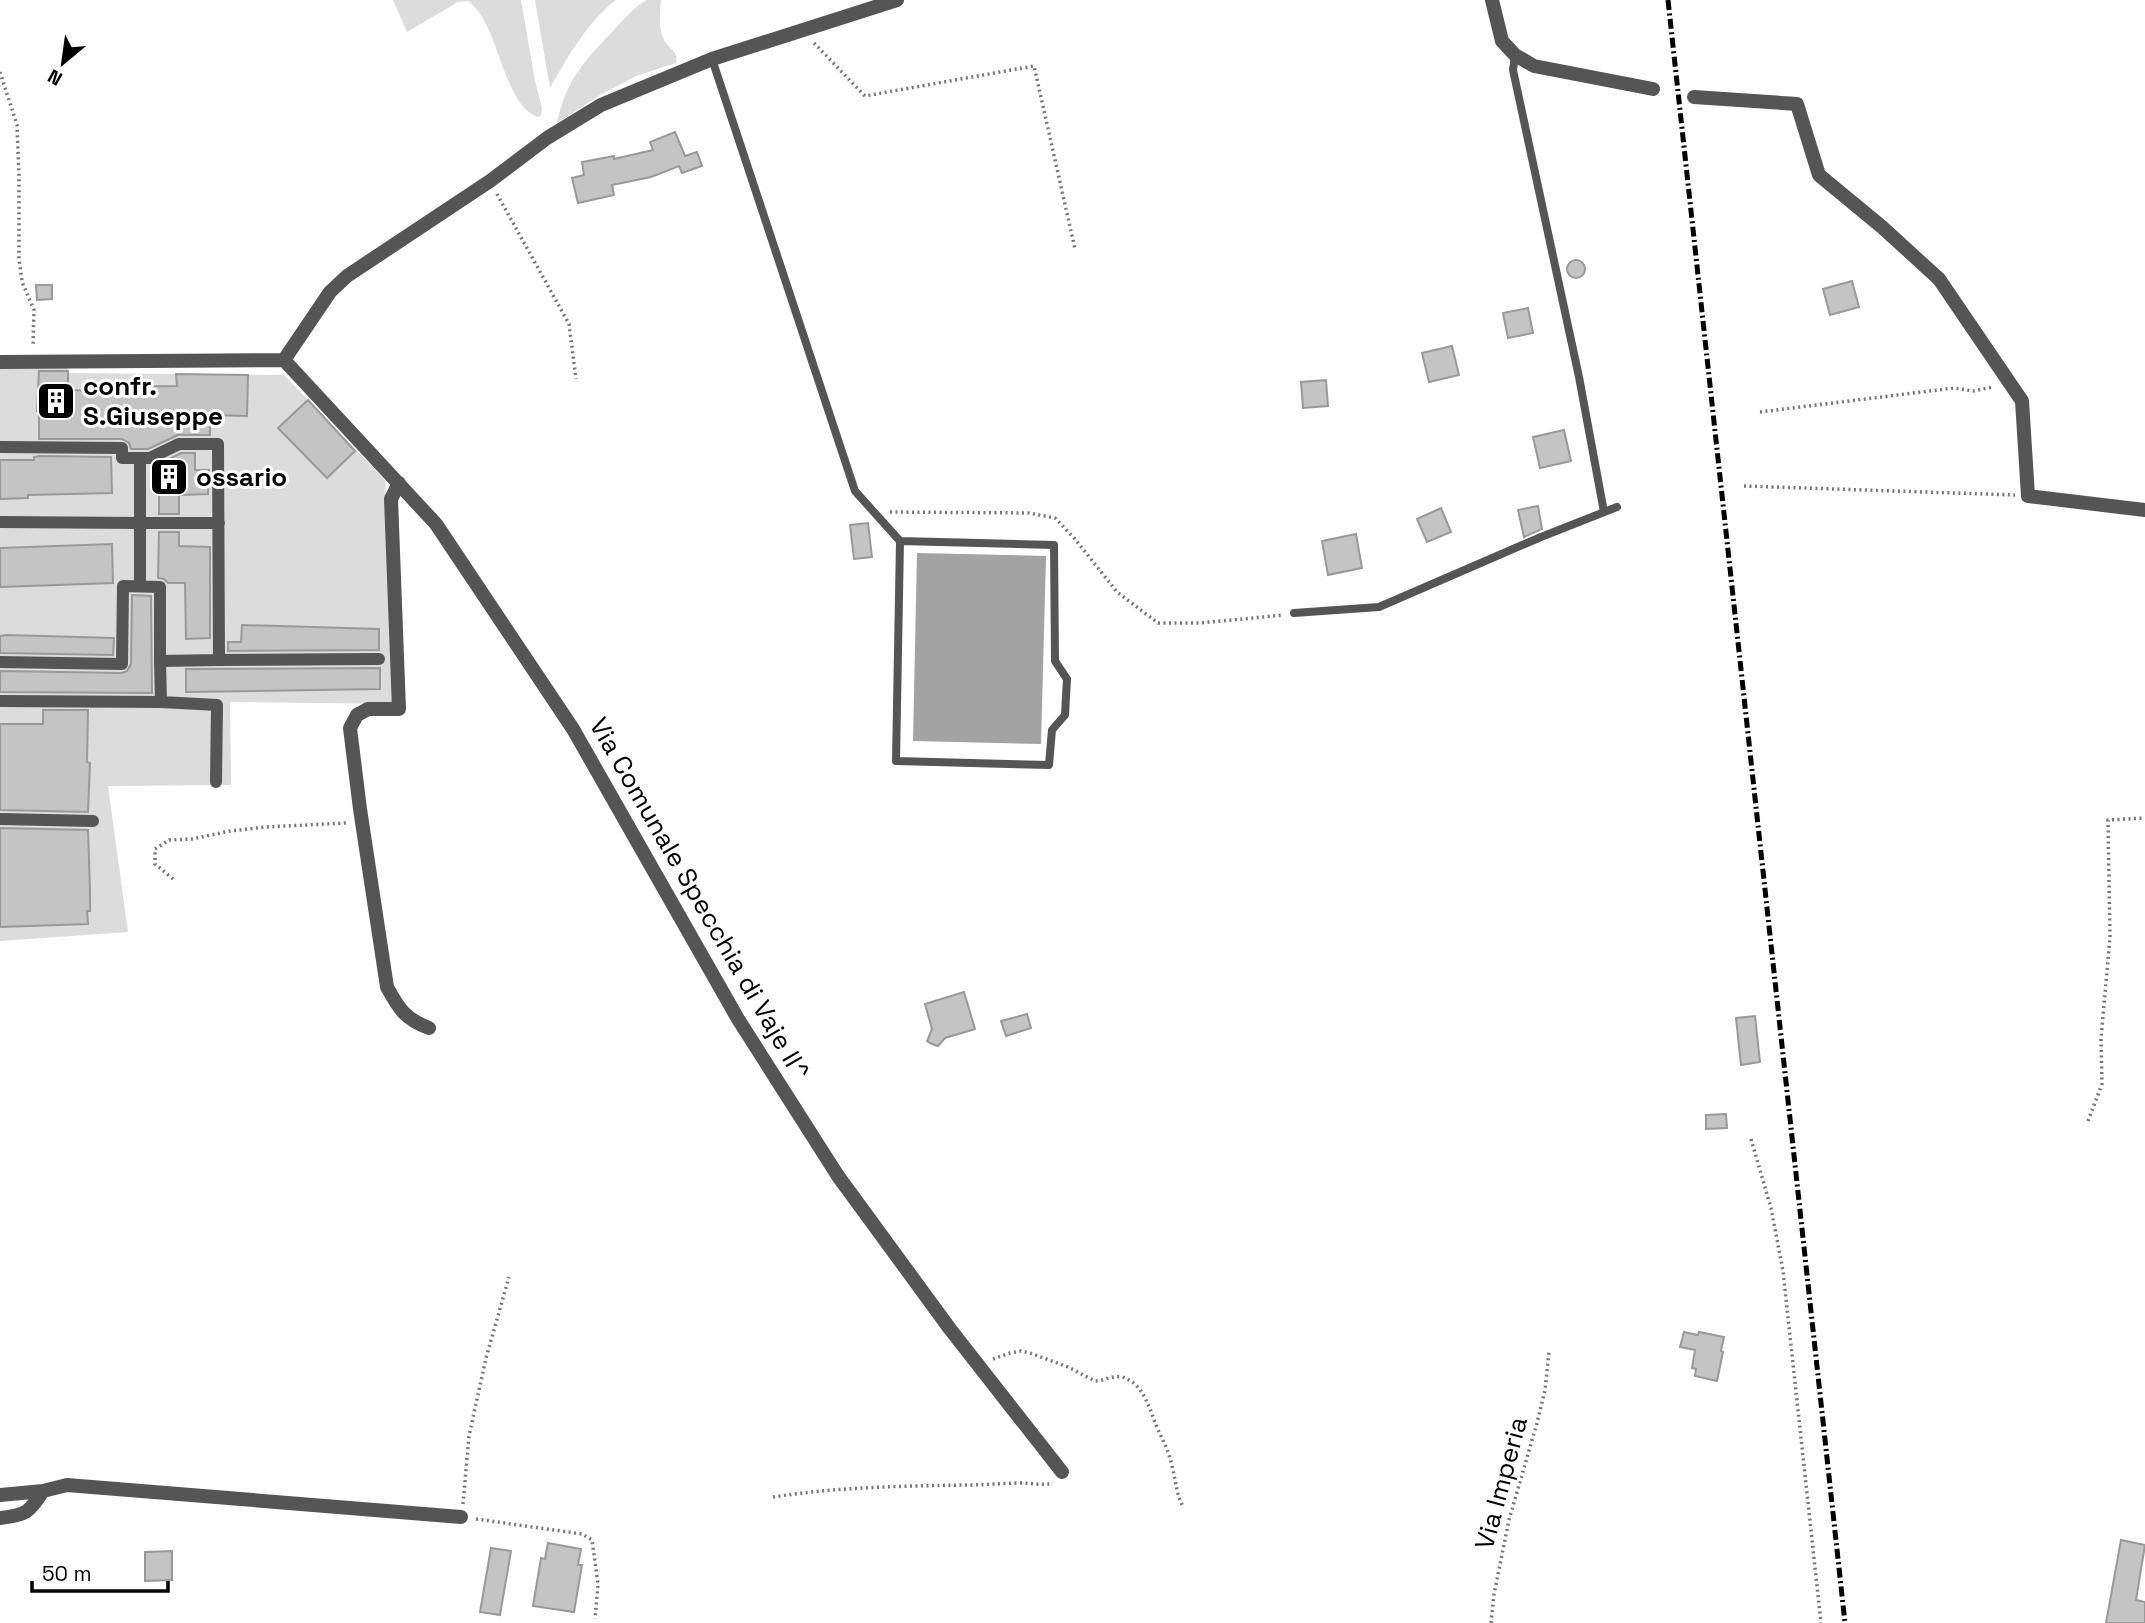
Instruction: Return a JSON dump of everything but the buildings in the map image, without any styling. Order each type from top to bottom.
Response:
[{"type":"street","points":[[0,362],[284,360],[330,292],[347,276],[490,181],[547,138],[601,105],[712,59],[897,0]]},
{"type":"street","points":[[1492,0],[1502,41],[1515,55],[1534,66],[1653,89]]},
{"type":"street","points":[[1694,97],[1797,104],[1819,175],[1939,279],[2022,401],[2028,496],[2145,510]]},
{"type":"street","name":"Via Comunale Specchia di Vaje II^","points":[[284,360],[436,524],[573,729],[738,1019],[838,1176],[979,1367],[1062,1472]]},
{"type":"street","points":[[0,447],[122,448],[122,458],[150,458],[179,444],[218,444],[219,660]]},
{"type":"street","points":[[140,458],[140,586]]},
{"type":"street","points":[[398,483],[391,499],[399,709],[368,709],[357,715],[350,728],[387,987],[400,1010],[414,1023],[429,1028]]},
{"type":"street","points":[[0,522],[219,523]]},
{"type":"street","points":[[0,662],[122,663],[123,586],[160,587],[161,702]]},
{"type":"street","points":[[160,661],[379,659]]},
{"type":"street","points":[[0,701],[217,705],[216,782]]},
{"type":"street","points":[[0,819],[93,821]]},
{"type":"street","points":[[0,1493],[44,1490],[66,1485],[461,1517]]},
{"type":"street","points":[[0,1518],[23,1515],[44,1490]]},
{"type":"lane","points":[[1515,55],[1513,70],[1579,377],[1604,512]]},
{"type":"lane","points":[[712,59],[855,491],[900,541],[895,761],[1049,765],[1052,730],[1065,715],[1067,679],[1055,661],[1054,545],[900,541]]},
{"type":"lane","points":[[1294,614],[1379,607],[1617,507]]},
{"type":"path","points":[[803,31],[865,96],[1034,66],[1075,249]]},
{"type":"path","points":[[0,72],[17,125],[19,258],[22,282],[34,310],[34,341],[29,362]]},
{"type":"path","points":[[490,181],[569,324],[576,379]]},
{"type":"path","points":[[1760,412],[1954,388],[1986,390],[2008,380]]},
{"type":"path","points":[[1744,486],[2028,496]]},
{"type":"path","points":[[874,512],[1029,513],[1055,518],[1118,592],[1158,623],[1200,623],[1294,614]]},
{"type":"path","points":[[173,879],[155,864],[155,849],[169,840],[265,827],[345,823],[360,809]]},
{"type":"path","points":[[2088,1121],[2102,1084],[2101,1039],[2110,937],[2108,820],[2145,818]]},
{"type":"path","points":[[1751,1139],[1770,1208],[1783,1271],[1821,1623]]},
{"type":"path","points":[[509,1277],[486,1358],[469,1436],[461,1517],[582,1534],[592,1541],[598,1584],[595,1619]]},
{"type":"path","points":[[979,1367],[989,1360],[1021,1351],[1045,1357],[1095,1381],[1120,1376],[1129,1380],[1145,1397],[1152,1412],[1169,1453],[1178,1499],[1184,1508]]},
{"type":"path","name":"Via Imperia","points":[[1491,1623],[1509,1520],[1545,1390],[1549,1352]]},
{"type":"path","points":[[773,1497],[811,1491],[893,1486],[1020,1483],[1046,1485],[1061,1479],[1062,1472]]},
{"type":"shaded area","points":[[393,0],[521,0],[542,108],[541,115],[538,117],[526,110],[516,97],[487,27],[479,12],[468,1],[458,2],[407,32]]},
{"type":"shaded area","points":[[535,0],[616,0],[587,29],[550,88]]},
{"type":"shaded area","points":[[647,0],[661,0],[661,30],[664,40],[675,53],[676,63],[636,76],[557,123],[565,95],[578,72],[625,18]]},
{"type":"shaded area","points":[[0,367],[68,368],[68,373],[284,375],[385,480],[395,704],[230,702],[231,785],[108,786],[128,932],[0,941]]},
{"type":"shaded area","points":[[917,553],[1046,556],[1041,744],[913,741]]},
{"type":"railway","points":[[1668,0],[1845,1623]]},
{"type":"place","name":"confr. S.Giuseppe","points":[[56,401]]},
{"type":"place","name":"ossario","points":[[169,477]]}]
